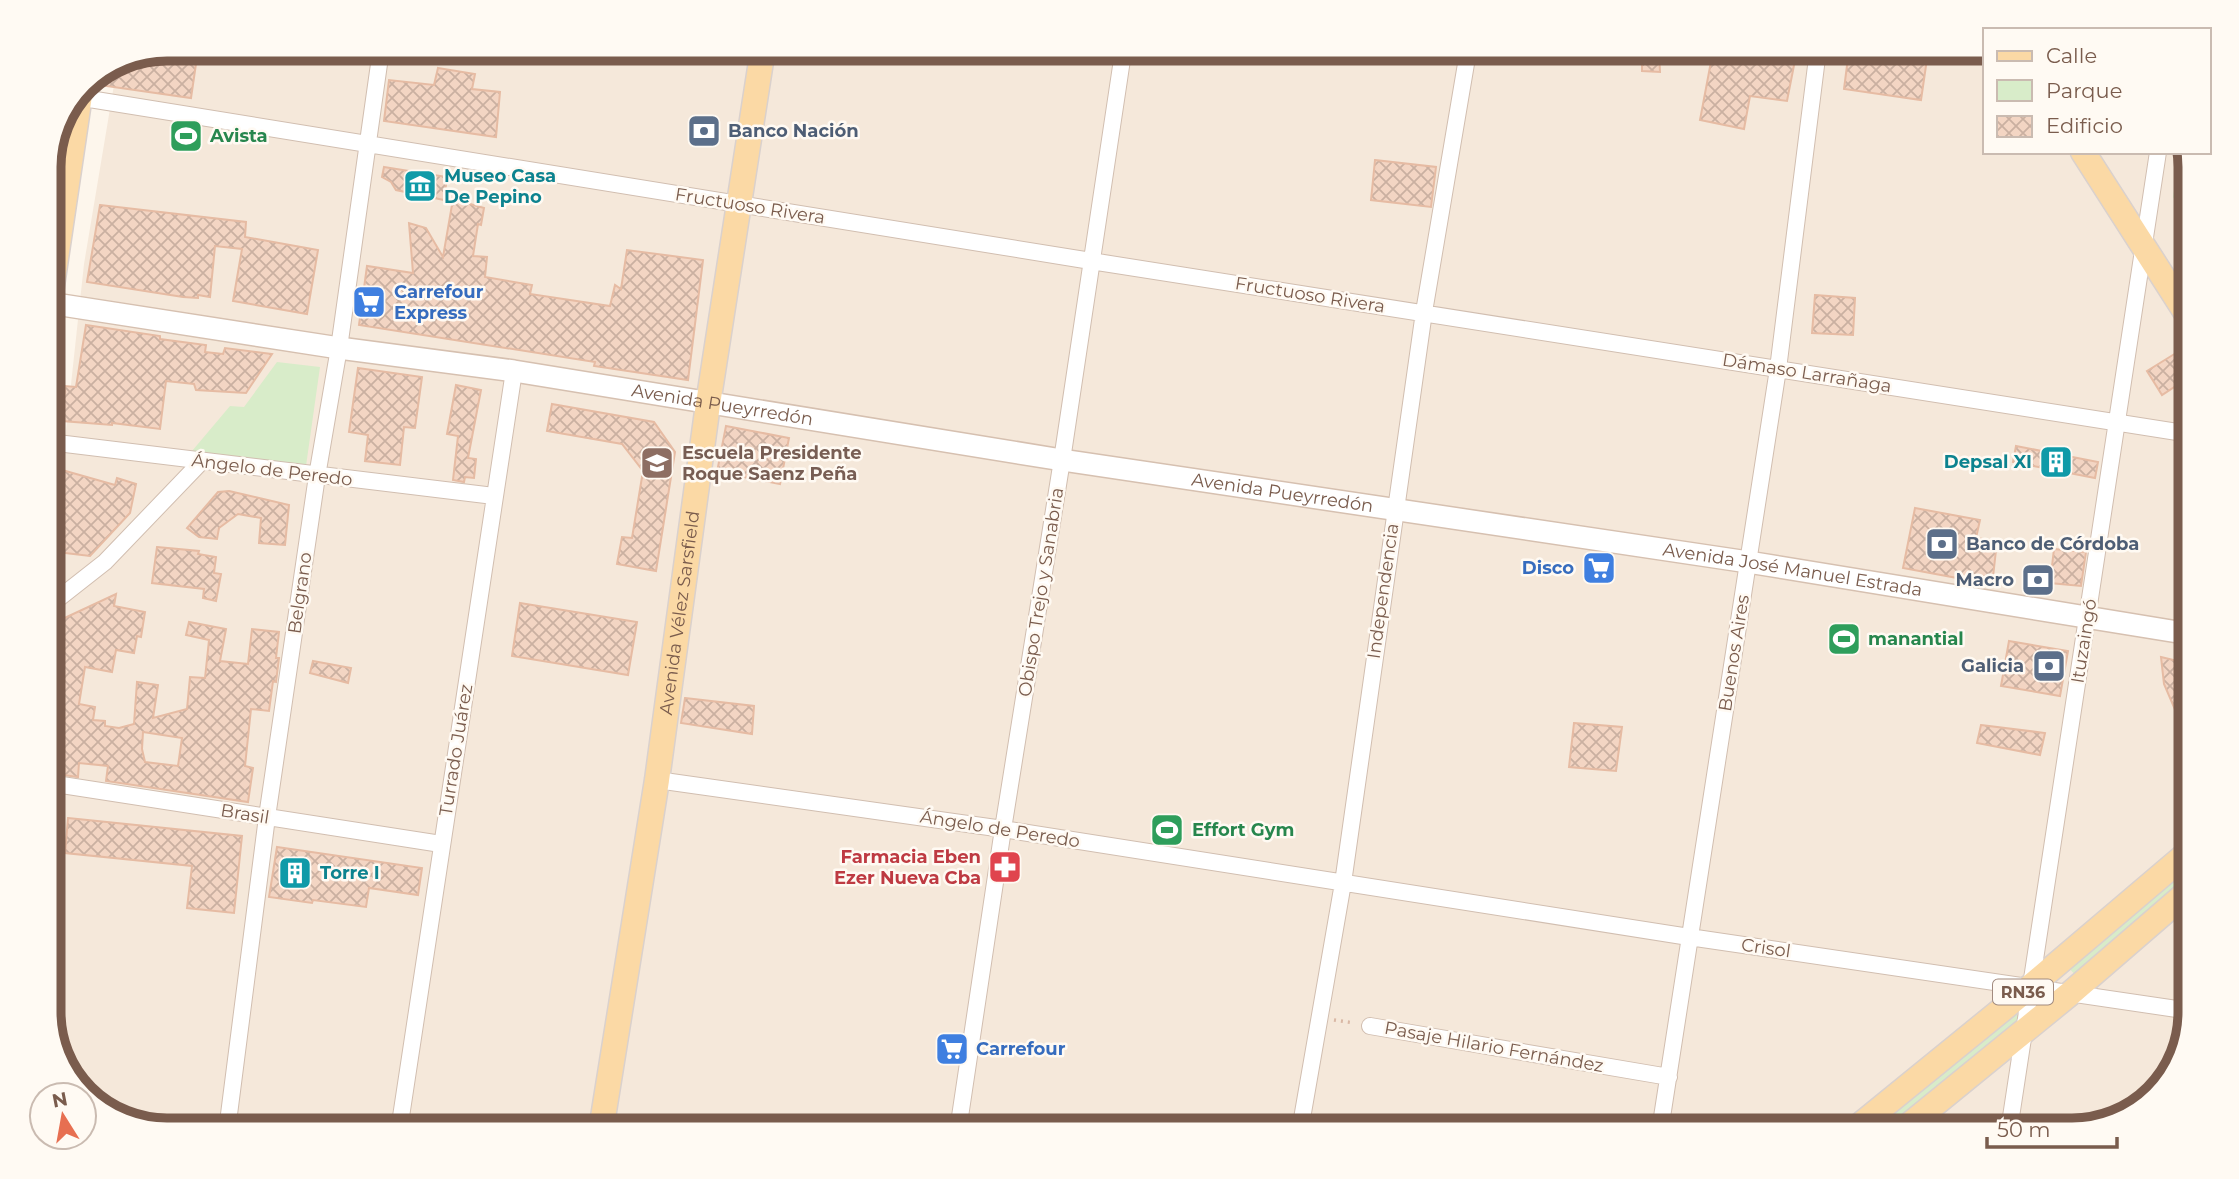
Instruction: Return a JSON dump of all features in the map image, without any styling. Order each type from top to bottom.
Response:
[{"type":"main road","name":"Avenida Vélez Sarsfield","points":[[603,1118],[657,780],[708,404],[761,61]]},
{"type":"main road","points":[[61,223],[77,112]]},
{"type":"main road","points":[[2084,154],[2178,300]]},
{"type":"main road","name":"Avenida Pueyrredón","points":[[61,306],[339,348],[514,371],[1062,460],[1395,509]]},
{"type":"main road","name":"Avenida José Manuel Estrada","points":[[1395,509],[1748,562],[2178,632]]},
{"type":"main road","name":"RN36","points":[[1869,1118],[2031,986],[2178,861]]},
{"type":"main road","name":"RN36","points":[[1917,1118],[2072,992],[2178,900]]},
{"type":"street","name":"Belgrano","points":[[229,1118],[267,817],[317,476],[339,348],[379,61]]},
{"type":"street","name":"Obispo Trejo y Sanabria","points":[[960,1118],[1122,61]]},
{"type":"street","name":"Independencia","points":[[1302,1118],[1343,883],[1424,312],[1466,61]]},
{"type":"street","name":"Buenos Aires","points":[[1662,1118],[1778,369],[1817,61]]},
{"type":"street","name":"Fructuoso Rivera","points":[[89,96],[738,204],[1424,312]]},
{"type":"street","name":"Ituzaingó","points":[[2011,1118],[2158,154]]},
{"type":"street","name":"Dámaso Larrañaga","points":[[1424,312],[2178,432]]},
{"type":"street","name":"Turrado Juárez","points":[[401,1118],[514,371]]},
{"type":"street","name":"Ángelo de Peredo","points":[[61,443],[494,496]]},
{"type":"street","points":[[61,597],[105,562],[202,461]]},
{"type":"street","name":"Ángelo de Peredo","points":[[657,780],[1003,829],[1343,883]]},
{"type":"street","name":"Brasil","points":[[61,785],[442,844]]},
{"type":"street","name":"Crisol","points":[[1343,883],[2178,1009]]},
{"type":"street","name":"Pasaje Hilario Fernández","points":[[1370,1026],[1669,1077]]},
{"type":"path","name":"Pasaje Hilario Fernández","points":[[1318,1017],[1370,1026]]},
{"type":"shaded area","points":[[1983,61],[1983,154],[2177,154],[2176,1033],[2160,1071],[2136,1096],[2113,1110],[2072,1118],[167,1118],[140,1114],[120,1107],[98,1093],[98,1081],[86,1081],[72,1059],[61,1019],[61,477],[84,264],[116,75],[146,63]]},
{"type":"green space","points":[[2178,165],[2178,206],[2173,197]]},
{"type":"green space","points":[[277,362],[320,367],[306,466],[192,451],[230,406],[244,407]]},
{"type":"green space","points":[[2178,871],[2178,893],[2078,978],[2067,966]]},
{"type":"green space","points":[[2013,1010],[2022,1019],[1907,1118],[1877,1118]]},
{"type":"building","points":[[196,61],[191,98],[100,85],[126,69],[146,63]]},
{"type":"building","points":[[1618,61],[1659,61],[1660,72],[1642,71],[1642,64]]},
{"type":"building","points":[[1711,61],[1795,61],[1787,101],[1750,96],[1744,129],[1700,120]]},
{"type":"building","points":[[1848,61],[1927,61],[1921,100],[1844,89]]},
{"type":"building","points":[[438,68],[475,74],[472,89],[500,92],[496,137],[384,121],[389,80],[434,85]]},
{"type":"building","points":[[1375,160],[1436,167],[1431,207],[1371,200]]},
{"type":"building","name":"Museo Casa De Pepino","points":[[384,167],[447,177],[444,200],[396,190],[391,182],[382,177]]},
{"type":"building","points":[[453,199],[484,208],[481,225],[478,224],[473,256],[487,257],[485,277],[532,285],[530,294],[610,306],[615,285],[621,289],[627,250],[703,260],[688,380],[594,366],[595,362],[359,325],[367,266],[413,273],[409,223],[426,228],[443,257]]},
{"type":"building","points":[[100,205],[246,222],[245,237],[318,250],[307,314],[233,301],[242,249],[215,246],[210,297],[183,297],[87,282]]},
{"type":"building","points":[[1815,295],[1855,298],[1853,335],[1812,333]]},
{"type":"building","points":[[86,325],[206,345],[205,352],[223,354],[225,348],[272,354],[246,393],[196,390],[194,384],[166,381],[160,429],[62,421],[65,386],[76,387]]},
{"type":"building","points":[[2176,353],[2178,356],[2178,385],[2162,395],[2147,371]]},
{"type":"building","points":[[358,368],[422,377],[415,428],[404,427],[400,465],[365,461],[368,435],[349,432]]},
{"type":"building","points":[[456,385],[481,390],[468,458],[476,459],[474,478],[465,477],[464,482],[453,480],[458,436],[447,434]]},
{"type":"building","points":[[552,404],[654,422],[675,452],[656,571],[617,564],[622,537],[632,538],[643,471],[622,444],[547,431]]},
{"type":"building","points":[[726,426],[789,438],[780,484],[717,472]]},
{"type":"building","name":"Depsal XI","points":[[2016,446],[2098,462],[2095,478],[2013,462]]},
{"type":"building","points":[[61,470],[115,485],[117,478],[136,484],[130,513],[90,556],[61,552]]},
{"type":"building","points":[[229,491],[289,505],[285,545],[259,543],[261,518],[238,514],[219,528],[217,539],[199,537],[187,528],[218,492]]},
{"type":"building","name":"Banco de Córdoba","points":[[1915,508],[1980,520],[1976,538],[1997,541],[1993,577],[1969,575],[1968,580],[1903,568]]},
{"type":"building","points":[[157,547],[199,551],[198,554],[216,557],[214,573],[221,574],[216,601],[203,598],[204,589],[152,583]]},
{"type":"building","points":[[2054,549],[2086,552],[2081,586],[2050,583]]},
{"type":"building","points":[[116,594],[114,606],[145,612],[141,637],[137,636],[134,653],[116,650],[112,672],[85,667],[79,704],[95,707],[93,720],[105,721],[105,726],[119,728],[134,724],[137,682],[158,685],[153,718],[187,709],[190,677],[205,678],[209,640],[186,635],[189,622],[226,629],[220,661],[248,664],[252,629],[279,632],[276,682],[273,681],[269,711],[251,709],[245,766],[253,768],[248,802],[106,781],[108,766],[79,763],[78,777],[61,775],[61,620]],"holes":[[[143,732],[182,738],[178,766],[145,762],[142,749]]]},
{"type":"building","points":[[520,603],[637,622],[628,675],[512,656]]},
{"type":"building","points":[[2009,641],[2068,651],[2060,696],[2001,686]]},
{"type":"building","points":[[2161,657],[2178,661],[2178,712],[2176,712],[2164,684]]},
{"type":"building","points":[[313,661],[351,668],[348,683],[310,673]]},
{"type":"building","points":[[685,698],[754,706],[752,734],[681,723]]},
{"type":"building","points":[[1574,723],[1622,727],[1616,771],[1569,767]]},
{"type":"building","points":[[1981,725],[2045,733],[2040,755],[1977,743]]},
{"type":"building","points":[[68,818],[242,836],[234,913],[187,908],[192,866],[65,853]]},
{"type":"building","points":[[277,847],[422,868],[418,895],[369,888],[366,907],[269,897]]},
{"type":"place","name":"Banco Nación","points":[[704,131]]},
{"type":"place","name":"Avista","points":[[186,136]]},
{"type":"place","name":"Museo Casa De Pepino","points":[[420,186]]},
{"type":"place","name":"Carrefour Express","points":[[369,302]]},
{"type":"place","name":"Depsal XI","points":[[2056,462]]},
{"type":"place","name":"Escuela Presidente Roque Saenz Peña","points":[[657,463]]},
{"type":"place","name":"Banco de Córdoba","points":[[1942,544]]},
{"type":"place","name":"Disco","points":[[1599,568]]},
{"type":"place","name":"Macro","points":[[2038,580]]},
{"type":"place","name":"manantial","points":[[1844,639]]},
{"type":"place","name":"Galicia","points":[[2049,666]]},
{"type":"place","name":"Effort Gym","points":[[1167,830]]},
{"type":"place","name":"Farmacia Eben Ezer Nueva Cba","points":[[1005,867]]},
{"type":"place","name":"Torre I","points":[[295,873]]},
{"type":"place","name":"Carrefour","points":[[952,1049]]}]
